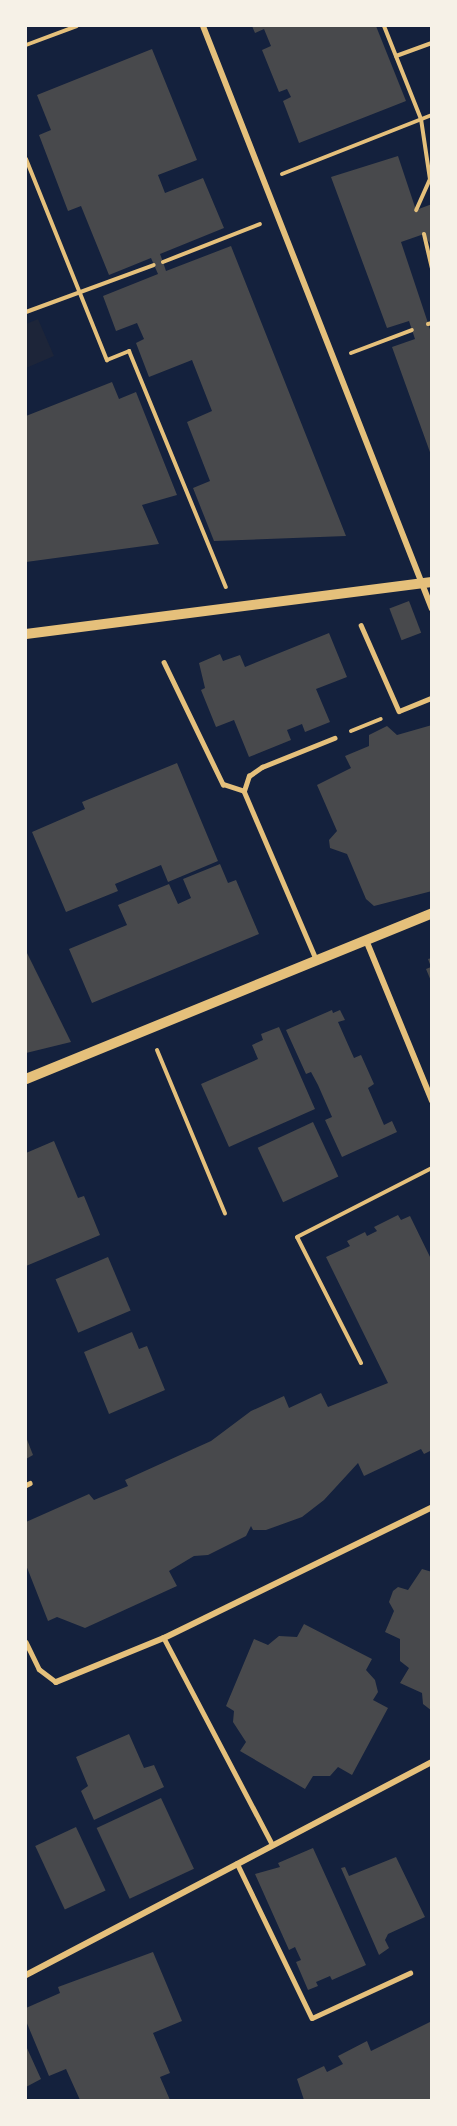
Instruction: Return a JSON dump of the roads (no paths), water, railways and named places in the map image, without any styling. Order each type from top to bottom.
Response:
[{"type":"street","points":[[202,26],[266,180],[426,582],[432,609]]},
{"type":"street","points":[[26,634],[426,582]]},
{"type":"street","points":[[26,1079],[432,913]]},
{"type":"street","points":[[366,940],[432,1101]]},
{"type":"street","points":[[56,1682],[164,1638],[432,1507]]},
{"type":"street","points":[[26,1975],[432,1762]]},
{"type":"lane","points":[[361,625],[399,711],[432,698]]},
{"type":"lane","points":[[164,662],[224,784],[244,791]]},
{"type":"lane","points":[[317,961],[244,791],[249,776],[262,767],[334,738]]},
{"type":"lane","points":[[164,1638],[272,1844]]},
{"type":"lane","points":[[26,1642],[39,1668],[56,1682]]},
{"type":"lane","points":[[237,1863],[312,2018],[410,1973]]}]
